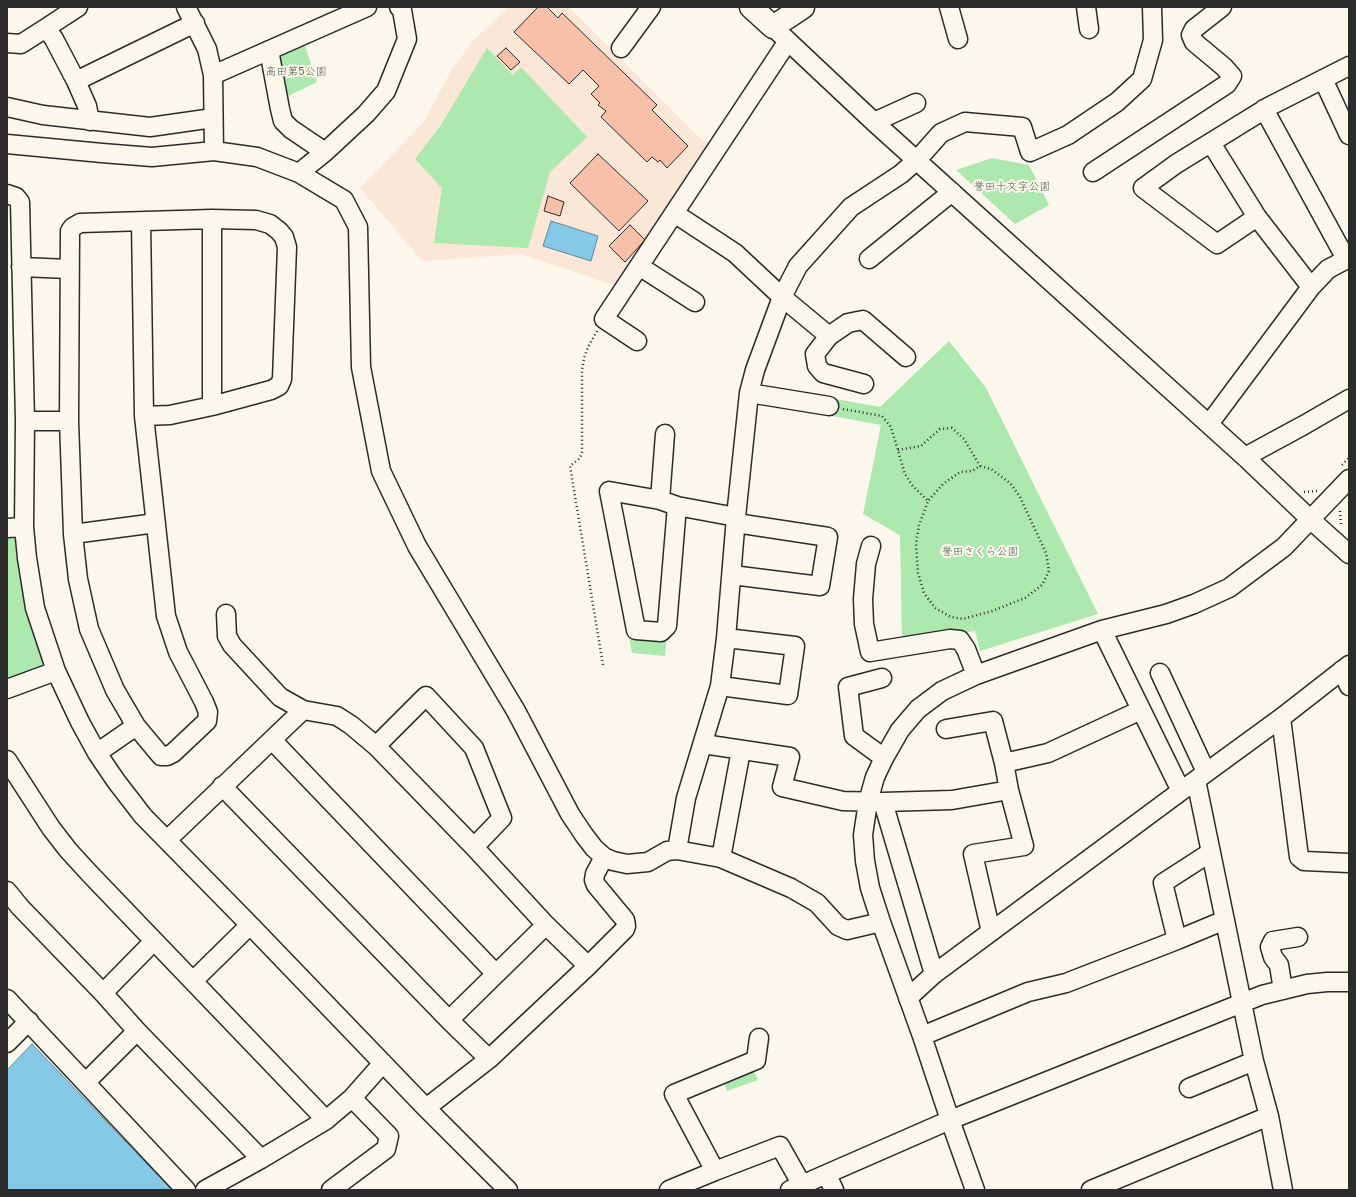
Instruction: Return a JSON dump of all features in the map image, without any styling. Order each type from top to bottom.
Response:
[{"type":"main road","points":[[751,7],[780,34],[803,7]]},
{"type":"street","points":[[7,44],[21,44],[78,7]]},
{"type":"street","points":[[186,7],[207,49],[213,75],[214,151]]},
{"type":"street","points":[[299,173],[325,152],[366,114],[386,91],[407,40],[402,10],[400,7]]},
{"type":"street","points":[[621,48],[651,7]]},
{"type":"street","points":[[950,7],[958,39]]},
{"type":"street","points":[[1086,7],[1089,29]]},
{"type":"street","points":[[677,850],[686,798],[720,686],[726,638],[749,393],[755,370],[782,297],[798,266],[851,207],[901,174],[941,133],[965,122],[1022,127],[1030,152],[1068,136],[1117,102],[1142,79],[1152,40],[1152,7]]},
{"type":"street","points":[[1093,172],[1226,84],[1232,76],[1224,67],[1194,42],[1191,35],[1194,29],[1222,7]]},
{"type":"street","points":[[213,75],[360,8]]},
{"type":"street","points":[[76,81],[195,23]]},
{"type":"street","points":[[46,28],[76,81],[87,106],[90,121]]},
{"type":"street","points":[[637,341],[604,319],[674,214],[780,34],[874,122],[1246,457],[1311,520],[1349,554]]},
{"type":"street","points":[[269,50],[283,121],[291,129],[325,152]]},
{"type":"street","points":[[1257,217],[1217,244],[1143,188],[1176,164],[1264,109],[1349,66]]},
{"type":"street","points":[[1322,79],[1349,134]]},
{"type":"street","points":[[874,122],[916,103]]},
{"type":"street","points":[[7,108],[43,115],[150,127],[213,118]]},
{"type":"street","points":[[1209,424],[1311,287],[1328,269],[1347,259],[1264,109]]},
{"type":"street","points":[[1211,143],[1257,217],[1311,287]]},
{"type":"street","points":[[7,144],[102,154],[152,157],[214,151],[257,157],[299,173],[344,200],[358,228],[361,367],[381,471],[417,546],[516,711],[570,814],[584,835],[594,848],[604,857],[613,861],[627,864],[648,862],[667,851],[677,850],[721,858],[791,888],[817,903],[838,926],[847,930],[881,922]]},
{"type":"street","points":[[869,260],[952,192]]},
{"type":"street","points":[[7,194],[16,197],[20,202],[22,267],[25,422],[15,528],[27,558],[36,608],[56,671],[80,722],[97,752],[116,780],[144,816],[426,1108],[508,1190]]},
{"type":"street","points":[[674,214],[735,253],[782,297],[829,336]]},
{"type":"street","points":[[141,222],[144,416],[166,616],[178,652],[208,712],[207,720],[173,753],[167,756],[161,756],[136,726],[115,690],[89,629],[78,578],[73,534],[69,421],[70,232],[73,227],[80,223],[212,219],[256,220],[270,224],[284,237],[287,247],[282,379],[279,386],[272,390],[212,406],[170,415],[144,416]]},
{"type":"street","points":[[212,219],[212,406]]},
{"type":"street","points":[[639,266],[695,302]]},
{"type":"street","points":[[22,267],[69,269]]},
{"type":"street","points":[[864,384],[823,373],[817,366],[816,354],[829,336],[848,323],[863,320],[906,358]]},
{"type":"street","points":[[749,393],[829,406]]},
{"type":"street","points":[[1246,457],[1304,426],[1349,398]]},
{"type":"street","points":[[25,422],[69,421]]},
{"type":"street","points":[[660,500],[664,434]]},
{"type":"street","points":[[934,974],[876,802],[875,777],[900,730],[918,710],[942,691],[976,675],[1102,630],[1166,614],[1194,604],[1229,588],[1284,547],[1311,520],[1344,474]]},
{"type":"street","points":[[677,506],[668,626],[661,632],[636,630],[609,491],[660,500],[677,506],[736,520],[828,537],[820,586],[732,575]]},
{"type":"street","points":[[73,534],[156,523]]},
{"type":"street","points":[[871,546],[866,564],[863,599],[864,624],[870,652],[950,639],[960,640],[966,649],[976,675]]},
{"type":"street","points":[[226,614],[227,636],[232,645],[280,697],[303,710],[337,716],[351,725],[376,746],[474,846],[546,925],[588,966]]},
{"type":"street","points":[[1102,630],[1181,791]]},
{"type":"street","points":[[720,686],[788,695],[795,646],[726,638]]},
{"type":"street","points":[[7,689],[56,671]]},
{"type":"street","points":[[1160,672],[1201,776],[1211,852],[1254,1061],[1269,1116],[1282,1190]]},
{"type":"street","points":[[908,998],[934,974],[1201,776],[1347,674]]},
{"type":"street","points":[[882,678],[848,687],[854,736],[884,758]]},
{"type":"street","points":[[376,746],[426,696],[474,748],[502,818],[474,846]]},
{"type":"street","points":[[167,840],[303,710]]},
{"type":"street","points":[[1004,763],[1048,753],[1141,710]]},
{"type":"street","points":[[1282,718],[1299,857],[1304,861],[1349,863]]},
{"type":"street","points":[[946,729],[993,721],[1024,846],[974,854],[991,932]]},
{"type":"street","points":[[97,752],[136,726]]},
{"type":"street","points":[[272,740],[496,974]]},
{"type":"street","points":[[703,744],[790,757],[782,787],[843,801],[876,802],[952,800],[1009,790]]},
{"type":"street","points":[[721,858],[740,750]]},
{"type":"street","points":[[7,760],[37,808],[68,850],[326,1120]]},
{"type":"street","points":[[222,786],[449,1020],[489,1059]]},
{"type":"street","points":[[876,802],[863,835],[865,861],[870,888],[975,1190]]},
{"type":"street","points":[[1177,940],[1163,883],[1211,852]]},
{"type":"street","points":[[426,1108],[489,1059],[625,929],[625,920],[596,885],[594,880],[595,874],[604,857]]},
{"type":"street","points":[[7,890],[20,907],[103,992],[137,1031],[261,1159]]},
{"type":"street","points":[[922,1036],[1028,992],[1066,984],[1225,920]]},
{"type":"street","points":[[193,981],[250,925]]},
{"type":"street","points":[[449,1020],[546,925]]},
{"type":"street","points":[[1283,990],[1279,965],[1270,947],[1273,941],[1298,937]]},
{"type":"street","points":[[103,992],[154,940]]},
{"type":"street","points":[[669,1190],[780,1146],[796,1188],[830,1182],[950,1120],[1262,995],[1308,984],[1349,982]]},
{"type":"street","points":[[7,999],[186,1190]]},
{"type":"street","points":[[7,1043],[29,1021]]},
{"type":"street","points":[[86,1082],[137,1031]]},
{"type":"street","points":[[715,1171],[674,1094],[756,1060],[759,1038]]},
{"type":"street","points":[[1189,1088],[1254,1061]]},
{"type":"street","points":[[205,1190],[261,1159],[326,1120],[352,1098],[383,1063]]},
{"type":"street","points":[[331,1190],[386,1149],[389,1136],[352,1098]]},
{"type":"street","points":[[1091,1190],[1269,1116]]},
{"type":"path","points":[[603,665],[570,466],[580,458],[582,454],[582,370],[584,358],[588,347],[604,319]]},
{"type":"path","points":[[829,406],[882,416],[891,427],[905,474],[912,485],[928,501]]},
{"type":"path","points":[[898,450],[920,446],[940,429],[952,428],[964,439],[980,466]]},
{"type":"path","points":[[1344,474],[1349,458]]},
{"type":"path","points":[[980,466],[991,469],[1010,483],[1020,497],[1046,553],[1049,570],[1042,585],[1025,598],[964,620],[951,617],[935,608],[924,593],[918,573],[916,544],[919,525],[928,501],[943,484],[960,472],[972,470],[980,466]]},
{"type":"path","points":[[1304,492],[1318,491]]},
{"type":"path","points":[[1344,506],[1340,511],[1341,526],[1345,530]]},
{"type":"shaded area","points":[[509,7],[569,7],[709,147],[617,286],[520,254],[422,261],[360,188],[424,122],[452,69],[474,40]]},
{"type":"green space","name":"高田第5公園","points":[[303,40],[317,82],[284,98],[276,57],[280,50]]},
{"type":"green space","points":[[487,48],[513,75],[521,67],[587,137],[550,172],[528,248],[434,243],[442,188],[415,159],[441,125]]},
{"type":"green space","name":"誉田十文字公園","points":[[992,158],[1029,165],[1049,205],[1015,224],[956,170]]},
{"type":"green space","name":"誉田さくら公園","points":[[949,341],[986,388],[1098,614],[980,651],[975,631],[902,642],[900,535],[863,514],[881,425],[827,415],[830,398],[880,407]]},
{"type":"green space","points":[[7,537],[12,537],[18,542],[44,663],[40,670],[7,682]]},
{"type":"green space","points":[[628,632],[667,635],[665,656],[632,653]]},
{"type":"green space","points":[[751,1064],[758,1080],[727,1091],[721,1075]]},
{"type":"water","points":[[551,221],[598,236],[591,261],[543,246]]},
{"type":"water","points":[[32,1044],[172,1190],[7,1190],[7,1070]]},
{"type":"building","points":[[538,7],[547,7],[558,18],[562,13],[657,105],[652,110],[688,146],[667,168],[660,160],[658,162],[652,157],[647,162],[601,117],[606,111],[598,105],[600,103],[591,94],[599,86],[583,70],[569,84],[514,32]]},
{"type":"building","points":[[506,48],[520,62],[511,70],[497,56]]},
{"type":"building","points":[[598,154],[648,201],[619,231],[570,183]]},
{"type":"building","points":[[548,196],[564,202],[560,216],[544,211]]},
{"type":"building","points":[[630,225],[645,240],[625,262],[609,246]]}]
